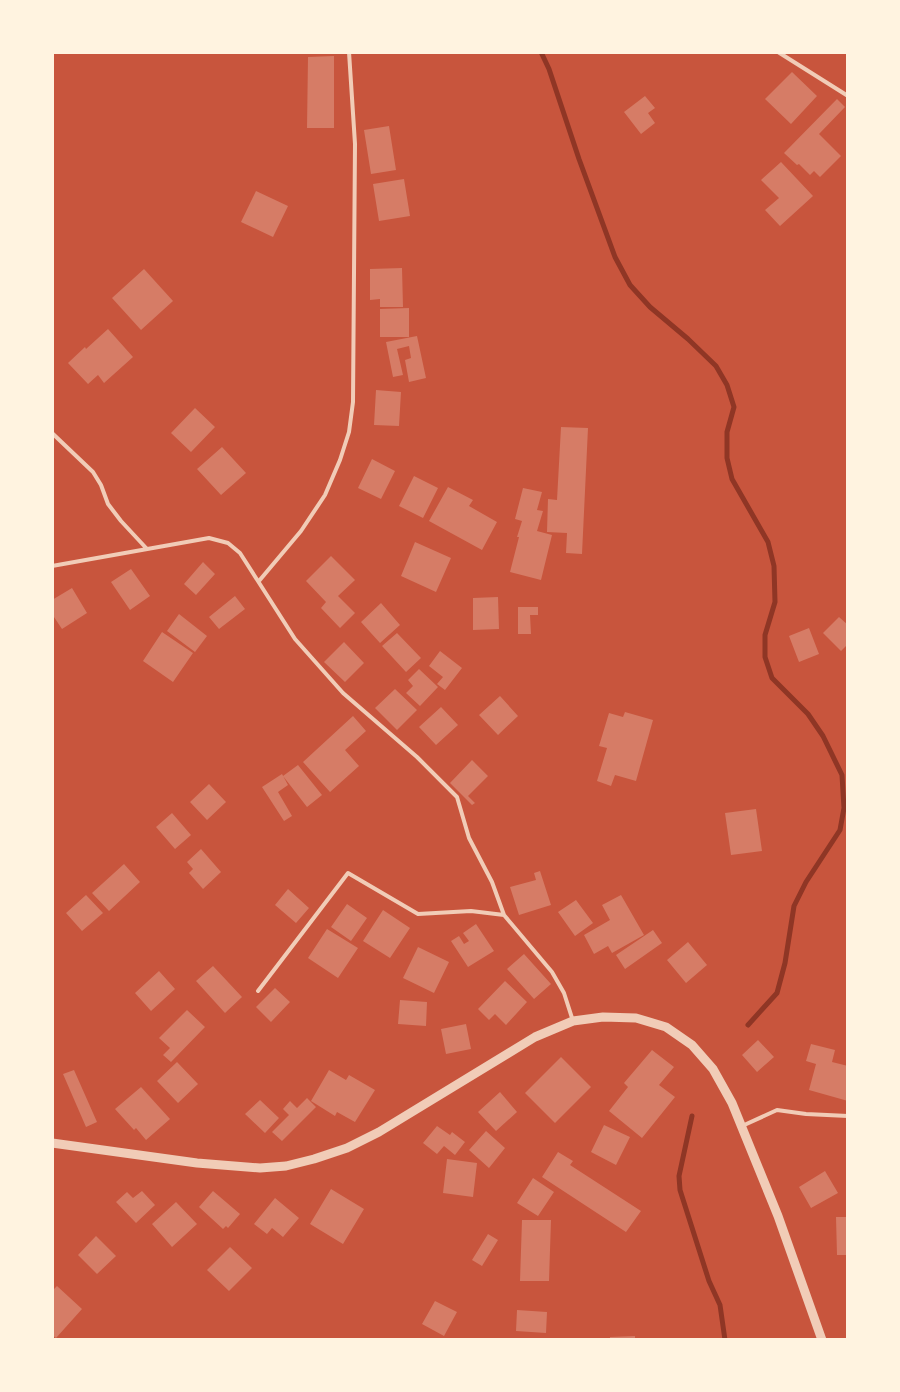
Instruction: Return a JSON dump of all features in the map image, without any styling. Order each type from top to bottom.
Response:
[{"type":"street","points":[[52,1143],[197,1163],[260,1168],[286,1166],[347,1148],[371,1136],[535,1037],[573,1021],[603,1017],[636,1018],[666,1028],[692,1045],[713,1069],[732,1103],[742,1126],[778,1216],[822,1340]]},
{"type":"lane","points":[[259,581],[301,531],[325,495],[340,460],[349,432],[353,402],[355,154],[350,52]]},
{"type":"lane","points":[[778,52],[848,96]]},
{"type":"lane","points":[[52,433],[93,472],[108,504],[121,522],[147,549]]},
{"type":"lane","points":[[52,566],[209,538],[228,543],[240,553],[295,638],[343,693],[416,757],[457,797],[469,838],[488,874],[504,916],[552,972],[564,993],[573,1021]]},
{"type":"lane","points":[[258,991],[348,873],[418,914],[471,911],[504,916]]},
{"type":"lane","points":[[742,1126],[777,1110],[806,1114],[848,1116]]},
{"type":"building","points":[[334,56],[334,128],[307,128],[308,57]]},
{"type":"building","points":[[792,72],[817,96],[791,124],[765,99]]},
{"type":"building","points":[[645,96],[655,108],[648,113],[655,123],[641,134],[624,112]]},
{"type":"building","points":[[837,99],[845,107],[819,134],[841,156],[820,177],[814,171],[810,175],[784,153]]},
{"type":"building","points":[[389,126],[396,170],[371,174],[364,130]]},
{"type":"building","points":[[781,162],[813,196],[780,226],[765,210],[779,198],[761,180]]},
{"type":"building","points":[[404,179],[410,216],[379,221],[373,184]]},
{"type":"building","points":[[256,191],[288,206],[273,237],[241,222]]},
{"type":"building","points":[[402,268],[403,307],[380,307],[380,299],[370,300],[370,269]]},
{"type":"building","points":[[144,269],[173,301],[141,330],[112,298]]},
{"type":"building","points":[[409,308],[409,337],[380,337],[380,309]]},
{"type":"building","points":[[108,329],[133,357],[104,383],[98,375],[88,384],[68,363]]},
{"type":"building","points":[[417,336],[426,378],[409,382],[405,360],[411,358],[409,346],[397,349],[403,375],[393,377],[386,342]]},
{"type":"building","points":[[376,390],[401,392],[399,426],[374,425]]},
{"type":"building","points":[[195,408],[215,427],[191,452],[171,433]]},
{"type":"building","points":[[561,427],[588,428],[582,554],[566,553],[567,533],[547,532],[548,499],[557,500]]},
{"type":"building","points":[[222,447],[246,473],[221,495],[197,469]]},
{"type":"building","points":[[372,459],[395,471],[381,499],[358,488]]},
{"type":"building","points":[[414,476],[438,488],[423,518],[399,506]]},
{"type":"building","points":[[448,487],[473,500],[469,506],[497,522],[482,550],[429,521]]},
{"type":"building","points":[[523,488],[542,492],[537,510],[543,511],[537,531],[552,535],[541,580],[510,572],[522,521],[515,519]]},
{"type":"building","points":[[415,542],[451,558],[436,592],[401,576]]},
{"type":"building","points":[[331,556],[355,580],[338,596],[355,613],[340,628],[321,608],[326,602],[306,581]]},
{"type":"building","points":[[203,562],[215,574],[196,595],[184,584]]},
{"type":"building","points":[[131,569],[150,596],[130,610],[111,582]]},
{"type":"building","points":[[72,588],[87,613],[62,629],[52,614],[52,600]]},
{"type":"building","points":[[235,596],[245,609],[219,629],[209,617]]},
{"type":"building","points":[[498,597],[499,629],[473,630],[473,598]]},
{"type":"building","points":[[381,603],[400,625],[380,643],[361,622]]},
{"type":"building","points":[[518,607],[538,607],[538,615],[530,615],[531,634],[518,634]]},
{"type":"building","points":[[179,614],[207,636],[195,652],[167,631]]},
{"type":"building","points":[[839,617],[848,625],[848,644],[841,651],[823,633]]},
{"type":"building","points":[[809,628],[819,654],[799,662],[789,636]]},
{"type":"building","points":[[162,632],[193,653],[173,682],[143,661]]},
{"type":"building","points":[[397,633],[421,658],[406,672],[382,646]]},
{"type":"building","points":[[344,642],[364,663],[345,682],[324,662]]},
{"type":"building","points":[[440,651],[462,668],[445,690],[437,684],[443,677],[429,666]]},
{"type":"building","points":[[419,669],[438,687],[420,706],[406,693],[413,686],[408,680]]},
{"type":"building","points":[[395,689],[417,710],[397,730],[375,708]]},
{"type":"building","points":[[500,696],[518,716],[498,735],[479,715]]},
{"type":"building","points":[[441,707],[458,725],[436,745],[419,727]]},
{"type":"building","points":[[625,712],[653,720],[636,781],[615,775],[611,786],[597,781],[607,748],[599,746],[609,713],[623,717]]},
{"type":"building","points":[[353,716],[366,731],[345,750],[359,766],[330,792],[303,762]]},
{"type":"building","points":[[472,760],[488,776],[468,796],[475,803],[472,805],[450,783]]},
{"type":"building","points":[[298,765],[322,795],[307,807],[283,776]]},
{"type":"building","points":[[282,774],[288,785],[278,792],[292,816],[284,821],[262,787]]},
{"type":"building","points":[[209,784],[226,802],[207,820],[190,802]]},
{"type":"building","points":[[756,809],[762,851],[731,855],[725,813]]},
{"type":"building","points":[[172,813],[191,835],[175,849],[156,827]]},
{"type":"building","points":[[201,849],[221,872],[203,889],[189,873],[193,869],[187,862]]},
{"type":"building","points":[[124,864],[140,882],[109,911],[92,893]]},
{"type":"building","points":[[540,871],[551,905],[519,915],[510,887],[536,880],[534,873]]},
{"type":"building","points":[[288,889],[309,908],[296,923],[275,905]]},
{"type":"building","points":[[86,895],[103,913],[82,931],[66,913]]},
{"type":"building","points":[[621,895],[644,935],[612,953],[608,946],[594,954],[584,935],[610,920],[602,905]]},
{"type":"building","points":[[576,900],[593,923],[575,936],[558,912]]},
{"type":"building","points":[[347,904],[367,918],[351,941],[331,927]]},
{"type":"building","points":[[383,910],[410,928],[390,958],[363,941]]},
{"type":"building","points":[[476,924],[494,951],[468,967],[451,941],[459,936],[464,944],[469,941],[463,933]]},
{"type":"building","points":[[327,929],[358,948],[338,978],[308,958]]},
{"type":"building","points":[[653,930],[662,943],[625,969],[616,955]]},
{"type":"building","points":[[688,942],[707,965],[686,983],[667,960]]},
{"type":"building","points":[[418,947],[449,962],[434,993],[403,978]]},
{"type":"building","points":[[524,954],[551,984],[534,999],[507,969]]},
{"type":"building","points":[[213,966],[242,997],[225,1013],[196,981]]},
{"type":"building","points":[[159,971],[175,989],[151,1011],[135,993]]},
{"type":"building","points":[[505,981],[527,1002],[506,1025],[495,1014],[489,1020],[478,1009]]},
{"type":"building","points":[[275,988],[290,1002],[271,1022],[256,1007]]},
{"type":"building","points":[[400,1000],[427,1002],[426,1026],[398,1024]]},
{"type":"building","points":[[187,1010],[205,1027],[171,1062],[163,1055],[170,1048],[159,1038]]},
{"type":"building","points":[[466,1024],[471,1049],[446,1054],[441,1029]]},
{"type":"building","points":[[758,1040],[774,1057],[757,1072],[742,1055]]},
{"type":"building","points":[[811,1044],[835,1050],[832,1062],[848,1066],[848,1101],[809,1090],[816,1064],[806,1061]]},
{"type":"building","points":[[652,1050],[674,1067],[659,1085],[675,1097],[642,1138],[609,1111],[628,1087],[624,1083]]},
{"type":"building","points":[[561,1057],[591,1087],[555,1123],[525,1093]]},
{"type":"building","points":[[177,1062],[198,1084],[178,1103],[157,1081]]},
{"type":"building","points":[[74,1070],[97,1122],[86,1127],[63,1074]]},
{"type":"building","points":[[329,1070],[346,1080],[349,1075],[375,1090],[355,1122],[337,1112],[335,1116],[311,1101]]},
{"type":"building","points":[[141,1087],[170,1119],[146,1140],[115,1109]]},
{"type":"building","points":[[500,1092],[517,1112],[496,1131],[478,1112]]},
{"type":"building","points":[[307,1098],[316,1107],[282,1141],[272,1132],[289,1115],[283,1109],[290,1101],[297,1108]]},
{"type":"building","points":[[260,1100],[279,1118],[265,1133],[245,1114]]},
{"type":"building","points":[[604,1125],[630,1137],[616,1165],[591,1152]]},
{"type":"building","points":[[437,1126],[450,1135],[452,1132],[465,1142],[455,1155],[444,1146],[437,1154],[423,1143]]},
{"type":"building","points":[[486,1131],[505,1148],[489,1168],[469,1150]]},
{"type":"building","points":[[558,1152],[573,1161],[570,1165],[641,1211],[626,1232],[542,1177]]},
{"type":"building","points":[[447,1159],[477,1163],[473,1197],[443,1193]]},
{"type":"building","points":[[825,1171],[838,1193],[811,1208],[799,1187]]},
{"type":"building","points":[[533,1178],[554,1192],[538,1216],[517,1203]]},
{"type":"building","points":[[331,1189],[364,1209],[343,1244],[310,1224]]},
{"type":"building","points":[[142,1191],[155,1205],[136,1223],[116,1202],[127,1192],[133,1198]]},
{"type":"building","points":[[213,1191],[240,1214],[228,1228],[226,1226],[223,1229],[199,1207]]},
{"type":"building","points":[[275,1198],[299,1218],[283,1237],[272,1228],[267,1234],[254,1224]]},
{"type":"building","points":[[176,1202],[197,1224],[172,1247],[152,1224]]},
{"type":"building","points":[[836,1217],[848,1217],[848,1255],[837,1255]]},
{"type":"building","points":[[522,1220],[551,1220],[549,1281],[520,1281]]},
{"type":"building","points":[[488,1234],[498,1240],[482,1266],[472,1260]]},
{"type":"building","points":[[96,1236],[116,1256],[97,1274],[78,1255]]},
{"type":"building","points":[[230,1247],[252,1268],[229,1291],[207,1270]]},
{"type":"building","points":[[57,1286],[82,1309],[56,1338],[52,1335],[52,1291]]},
{"type":"building","points":[[435,1301],[457,1312],[444,1336],[422,1324]]},
{"type":"building","points":[[517,1310],[547,1312],[546,1333],[516,1331]]},
{"type":"building","points":[[635,1336],[635,1340],[610,1340],[610,1337]]},
{"type":"waterway","points":[[541,52],[549,69],[579,159],[615,257],[630,285],[650,307],[716,366],[727,385],[734,407],[727,432],[727,458],[732,479],[768,542],[774,566],[775,602],[765,635],[765,657],[772,678],[808,714],[823,736],[842,775],[844,808],[840,830],[806,882],[794,906],[785,963],[777,993],[748,1025]]},
{"type":"waterway","points":[[692,1116],[679,1176],[680,1190],[709,1281],[720,1305],[725,1340]]}]
